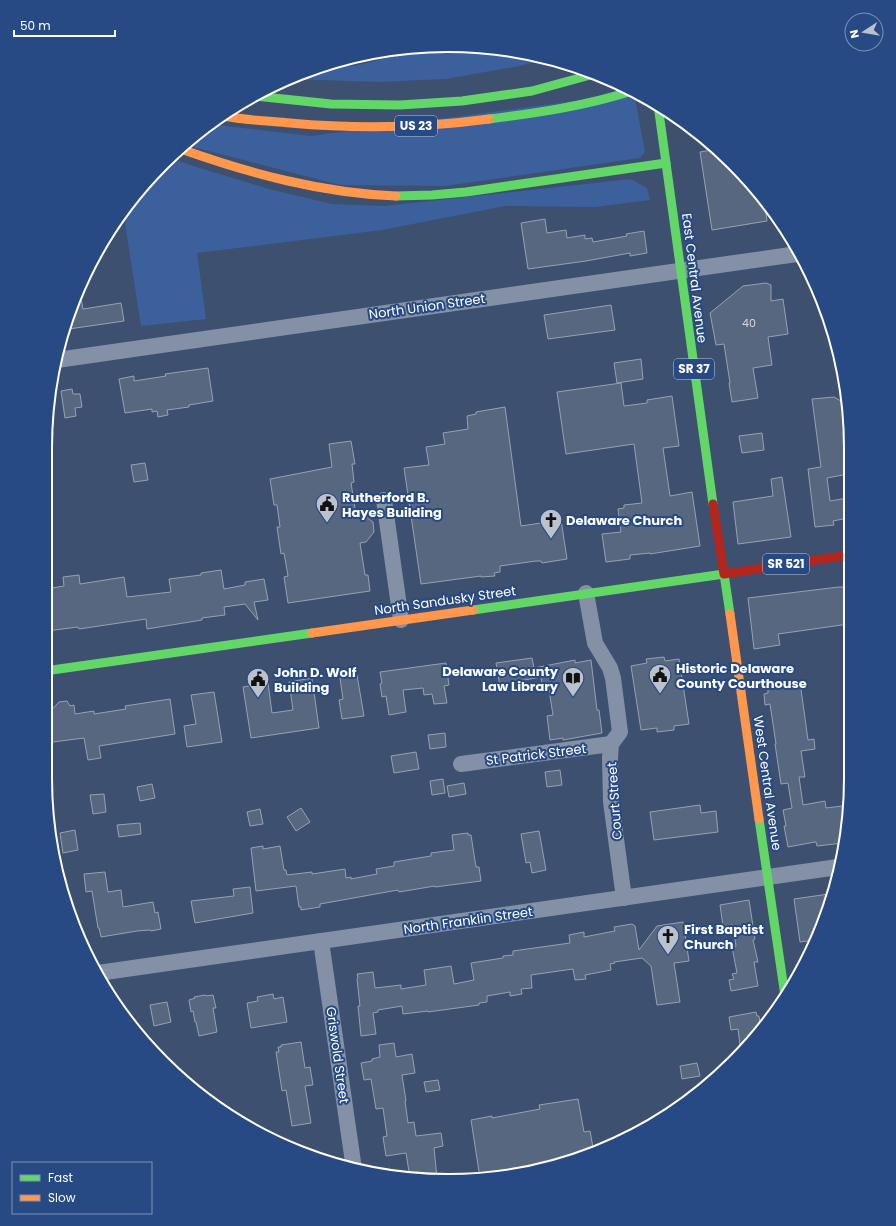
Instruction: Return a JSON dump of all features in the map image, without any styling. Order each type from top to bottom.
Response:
[{"type":"main road","name":"US 23","points":[[265,97],[331,104],[400,105],[462,101],[532,91],[585,77]]},
{"type":"main road","name":"US 23","points":[[230,117],[324,126],[396,127],[461,122],[537,112],[607,99],[624,94]]},
{"type":"main road","name":"East Central Avenue","points":[[659,113],[709,480],[724,574]]},
{"type":"main road","points":[[186,151],[245,171],[295,184],[338,191],[405,196],[475,191],[666,163]]},
{"type":"main road","name":"North Sandusky Street","points":[[52,670],[844,556]]},
{"type":"main road","name":"West Central Avenue","points":[[724,574],[784,987]]},
{"type":"street","name":"North Union Street","points":[[62,359],[793,255]]},
{"type":"street","points":[[384,500],[402,620]]},
{"type":"street","name":"Court Street","points":[[586,593],[595,643],[610,668],[613,678],[620,732],[611,744],[611,802],[624,898]]},
{"type":"street","name":"St Patrick Street","points":[[461,764],[611,744]]},
{"type":"street","name":"North Franklin Street","points":[[103,972],[833,868]]},
{"type":"street","name":"Griswold Street","points":[[321,941],[353,1162]]},
{"type":"shaded area","points":[[448,52],[500,55],[535,62],[446,79],[379,82],[303,79],[338,68],[359,65],[400,55]]},
{"type":"shaded area","points":[[625,94],[635,99],[645,152],[640,158],[445,186],[340,185],[191,147],[219,125],[311,136]]},
{"type":"shaded area","points":[[176,160],[269,189],[332,204],[384,206],[631,179],[647,188],[650,200],[595,207],[505,206],[382,230],[197,253],[206,319],[141,326],[125,220],[150,187]]},
{"type":"building","points":[[709,150],[728,168],[762,207],[766,213],[767,221],[712,230],[700,152]]},
{"type":"building","points":[[545,219],[547,233],[566,230],[567,238],[585,235],[585,239],[592,238],[593,242],[627,236],[626,234],[644,231],[647,253],[630,256],[630,253],[528,269],[521,223]]},
{"type":"building","points":[[766,283],[771,285],[771,301],[783,299],[788,334],[768,337],[772,365],[753,368],[758,398],[732,402],[724,344],[716,345],[710,313],[743,286]]},
{"type":"building","points":[[81,299],[83,309],[121,303],[124,321],[71,329]]},
{"type":"building","points":[[611,305],[615,330],[548,339],[544,315]]},
{"type":"building","points":[[641,359],[643,379],[617,383],[614,363]]},
{"type":"building","points":[[208,368],[213,401],[189,405],[189,407],[167,410],[168,415],[158,417],[157,411],[152,412],[152,409],[125,413],[119,379],[134,376],[134,381],[166,376],[165,374]]},
{"type":"building","points":[[621,383],[624,406],[647,403],[647,400],[672,396],[679,446],[663,448],[670,496],[692,492],[700,546],[650,554],[630,555],[630,559],[606,562],[602,534],[621,532],[618,509],[624,508],[624,505],[642,503],[634,444],[566,454],[557,392]]},
{"type":"building","points":[[72,389],[73,394],[80,394],[82,407],[75,408],[76,416],[65,418],[61,391]]},
{"type":"building","points":[[834,397],[841,401],[844,448],[844,475],[827,478],[830,501],[844,499],[844,519],[833,521],[834,525],[815,527],[808,469],[821,467],[812,399]]},
{"type":"building","points":[[505,407],[521,526],[561,520],[567,559],[542,563],[541,561],[536,561],[500,566],[500,572],[494,573],[495,576],[481,576],[421,584],[404,468],[429,465],[426,447],[445,444],[443,433],[468,429],[467,416],[476,414],[476,412]]},
{"type":"building","points":[[762,433],[764,450],[742,453],[739,436]]},
{"type":"building","name":"Rutherford B. Hayes Building","points":[[351,441],[355,464],[352,464],[354,482],[351,483],[356,515],[362,514],[373,522],[374,532],[366,542],[360,543],[365,575],[368,575],[370,591],[288,603],[284,577],[288,576],[284,553],[281,554],[277,527],[280,527],[277,505],[274,505],[270,479],[332,467],[329,444]]},
{"type":"building","points":[[145,463],[148,480],[134,482],[131,465]]},
{"type":"building","points":[[782,477],[791,537],[738,544],[733,502],[773,496],[771,479]]},
{"type":"building","points":[[221,570],[224,589],[245,585],[245,582],[264,579],[268,600],[254,602],[258,620],[245,604],[224,607],[225,615],[147,629],[146,619],[79,629],[78,627],[52,630],[52,588],[64,586],[63,577],[79,575],[80,584],[124,577],[127,597],[171,592],[169,579],[201,575],[201,573]]},
{"type":"building","points":[[844,587],[844,625],[778,634],[780,645],[754,649],[748,598]]},
{"type":"building","name":"Historic Delaware County Courthouse","points":[[664,657],[665,661],[679,659],[689,724],[674,726],[674,730],[657,732],[657,728],[641,730],[631,666],[647,663],[646,659]]},
{"type":"building","name":"Delaware County Law Library","points":[[532,658],[534,668],[575,660],[575,663],[591,660],[597,710],[599,710],[602,733],[563,740],[563,738],[550,740],[547,716],[553,715],[549,690],[543,691],[541,677],[500,686],[496,663]]},
{"type":"building","points":[[446,663],[449,685],[444,686],[447,703],[434,704],[432,694],[424,695],[423,688],[403,690],[406,712],[389,715],[386,696],[382,697],[380,672]]},
{"type":"building","points":[[357,675],[364,716],[342,719],[339,700],[343,699],[340,678]]},
{"type":"building","name":"John D. Wolf Building","points":[[312,678],[319,728],[251,738],[243,687],[268,683],[272,713],[293,710],[289,682]]},
{"type":"building","points":[[800,682],[808,740],[814,739],[815,749],[801,751],[805,777],[799,777],[803,805],[825,801],[826,808],[843,806],[838,844],[817,846],[815,842],[788,847],[783,810],[792,808],[788,783],[781,784],[770,704],[765,705],[764,694],[768,693],[768,687]]},
{"type":"building","points":[[214,692],[222,742],[187,747],[184,726],[196,724],[191,695]]},
{"type":"building","points":[[170,699],[175,734],[99,746],[101,758],[88,760],[84,738],[52,742],[52,710],[59,702],[67,701],[70,706],[74,705],[75,714],[94,711],[94,714],[126,709],[125,706]]},
{"type":"building","points":[[445,733],[446,747],[430,749],[428,735]]},
{"type":"building","points":[[416,752],[419,769],[394,773],[391,756]]},
{"type":"building","points":[[560,770],[562,785],[547,787],[545,772]]},
{"type":"building","points":[[443,779],[445,793],[432,795],[430,781]]},
{"type":"building","points":[[464,783],[466,794],[449,797],[447,786]]},
{"type":"building","points":[[152,784],[155,798],[140,801],[137,787]]},
{"type":"building","points":[[104,794],[106,812],[93,814],[90,795]]},
{"type":"building","points":[[700,805],[701,813],[716,811],[718,832],[654,840],[650,812]]},
{"type":"building","points":[[301,808],[310,822],[296,831],[287,817]]},
{"type":"building","points":[[260,809],[263,824],[250,826],[247,812]]},
{"type":"building","points":[[140,823],[141,834],[119,837],[117,825]]},
{"type":"building","points":[[75,830],[78,850],[63,853],[60,833]]},
{"type":"building","points":[[539,831],[546,870],[532,873],[530,862],[526,863],[521,834]]},
{"type":"building","points":[[468,833],[468,835],[471,835],[476,867],[479,867],[481,881],[399,892],[398,890],[320,904],[320,907],[301,910],[301,907],[299,907],[296,886],[256,891],[251,848],[263,846],[263,849],[280,846],[284,870],[286,870],[287,875],[312,872],[312,874],[345,869],[346,878],[351,877],[351,879],[377,874],[376,869],[394,866],[394,862],[431,856],[431,853],[454,850],[452,835]]},
{"type":"building","points":[[105,872],[108,892],[121,890],[123,907],[153,902],[155,913],[158,912],[161,929],[101,937],[98,928],[92,891],[86,892],[84,874]]},
{"type":"building","points":[[250,887],[253,913],[195,923],[191,901],[234,896],[233,889]]},
{"type":"building","points":[[826,894],[809,941],[800,942],[794,899]]},
{"type":"building","points":[[749,900],[755,939],[753,940],[758,962],[754,962],[758,986],[731,991],[729,980],[734,979],[732,974],[737,973],[732,947],[736,946],[733,925],[723,926],[720,905]]},
{"type":"building","points":[[683,922],[689,961],[674,963],[680,1002],[657,1005],[651,966],[642,958],[614,962],[615,963],[610,964],[611,970],[585,975],[586,979],[575,980],[573,969],[531,975],[532,988],[521,989],[522,994],[510,996],[510,992],[487,996],[487,1002],[479,1003],[479,1005],[403,1014],[402,1006],[378,1010],[378,1012],[373,1013],[376,1034],[361,1036],[357,974],[373,972],[375,988],[401,985],[401,989],[426,985],[424,970],[451,966],[454,984],[474,980],[471,963],[503,958],[503,956],[513,955],[513,951],[570,943],[569,935],[584,932],[584,937],[615,931],[614,927],[632,924],[635,926],[639,950],[657,926]]},
{"type":"building","points":[[273,994],[274,999],[283,997],[287,1022],[251,1028],[247,1003],[258,1001],[257,997]]},
{"type":"building","points":[[213,995],[216,1008],[213,1008],[217,1032],[199,1036],[193,1011],[191,1012],[189,1000],[195,998],[194,997]]},
{"type":"building","points":[[167,1002],[171,1022],[154,1026],[150,1005]]},
{"type":"building","points":[[756,1012],[757,1016],[759,1016],[760,1022],[740,1045],[738,1029],[731,1030],[729,1017]]},
{"type":"building","points":[[301,1042],[305,1068],[310,1067],[313,1085],[305,1086],[311,1123],[292,1126],[286,1090],[282,1091],[276,1052],[279,1052],[278,1047],[281,1047],[281,1045]]},
{"type":"building","points":[[394,1043],[396,1057],[412,1054],[415,1073],[402,1075],[408,1123],[414,1122],[416,1136],[441,1133],[443,1146],[434,1148],[437,1174],[409,1172],[406,1153],[386,1156],[383,1137],[387,1136],[383,1108],[376,1109],[371,1079],[364,1080],[361,1063],[372,1061],[372,1059],[380,1057],[379,1045]]},
{"type":"building","points":[[697,1063],[700,1076],[682,1079],[680,1066]]},
{"type":"building","points":[[438,1080],[440,1090],[426,1092],[424,1082]]},
{"type":"building","points":[[578,1099],[584,1132],[590,1131],[593,1147],[550,1161],[500,1171],[479,1173],[471,1120],[492,1116],[492,1118],[540,1109],[539,1105]]},
{"type":"traffic: fast","points":[[265,97],[331,104],[400,105],[462,101],[532,91],[585,77]]},
{"type":"traffic: fast","points":[[489,119],[561,108],[597,101],[624,93]]},
{"type":"traffic: fast","points":[[659,113],[713,504]]},
{"type":"traffic: fast","points":[[396,196],[466,192],[666,163]]},
{"type":"traffic: fast","points":[[473,610],[724,574],[730,614]]},
{"type":"traffic: fast","points":[[52,670],[312,633]]},
{"type":"traffic: fast","points":[[759,819],[784,987]]},
{"type":"traffic: slow","points":[[231,117],[315,125],[365,127],[414,126],[489,119]]},
{"type":"traffic: slow","points":[[186,151],[287,181],[341,191],[396,196]]},
{"type":"traffic: slow","points":[[312,633],[473,610]]},
{"type":"traffic: slow","points":[[730,614],[759,819]]},
{"type":"traffic: jam","points":[[713,504],[724,574],[844,556]]},
{"type":"place","name":"Rutherford B. Hayes Building","points":[[327,524]]},
{"type":"place","name":"Delaware Church","points":[[551,540]]},
{"type":"place","name":"Historic Delaware County Courthouse","points":[[660,694]]},
{"type":"place","name":"John D. Wolf Building","points":[[258,698]]},
{"type":"place","name":"Delaware County Law Library","points":[[573,698]]},
{"type":"place","name":"First Baptist Church","points":[[668,956]]}]
